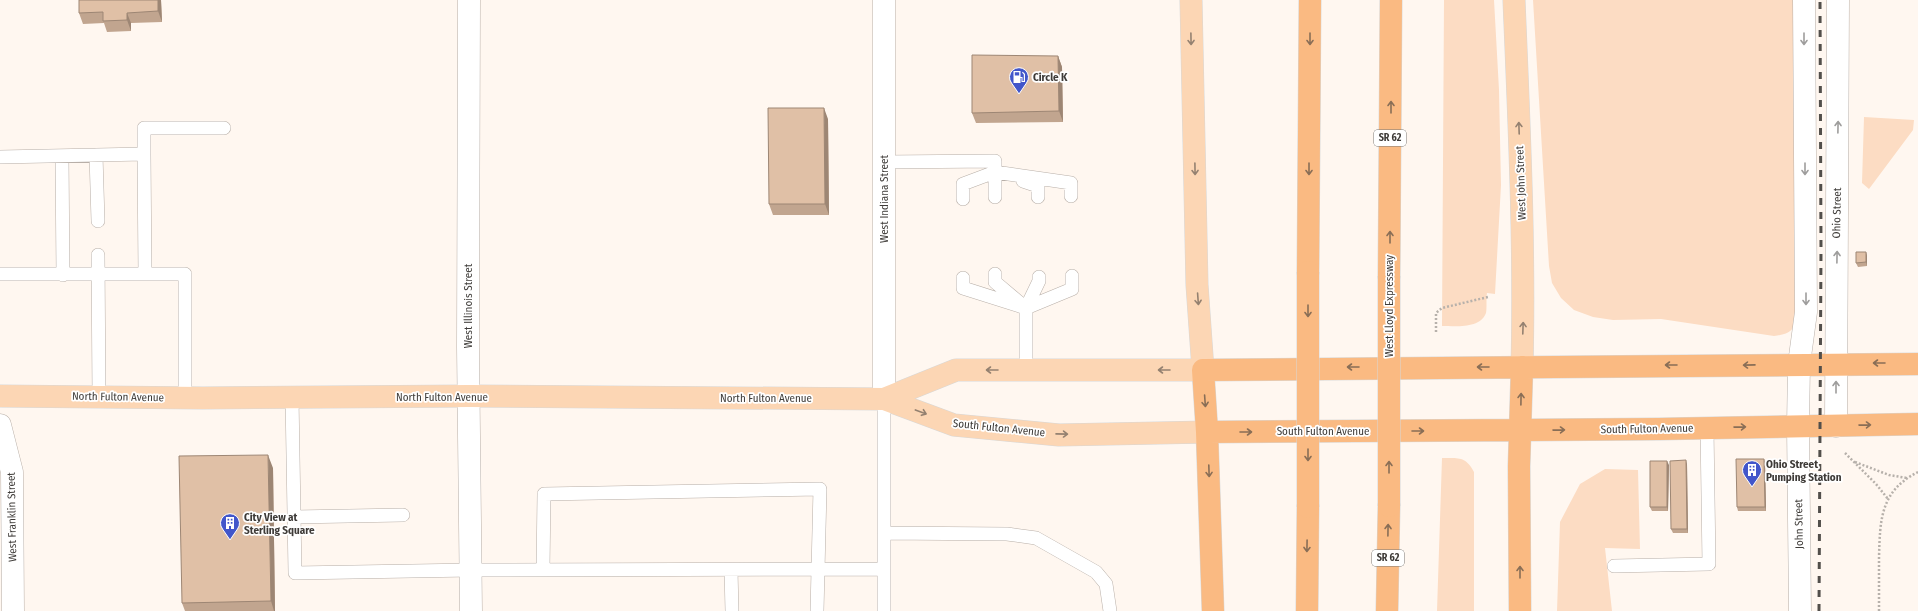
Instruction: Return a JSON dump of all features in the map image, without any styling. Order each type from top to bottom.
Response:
[{"type":"highway","points":[[1307,611],[1310,0]]},
{"type":"highway","name":"West Lloyd Expressway","points":[[1387,611],[1389,506],[1391,0]]},
{"type":"highway","points":[[1213,611],[1207,432],[1203,370],[1836,363],[1918,364]]},
{"type":"highway","points":[[1520,611],[1520,430],[1522,367]]},
{"type":"highway","name":"South Fulton Avenue","points":[[1207,432],[1707,428],[1918,424]]},
{"type":"main road","points":[[884,399],[956,370],[1203,370],[1198,284],[1191,0]]},
{"type":"main road","name":"West John Street","points":[[1514,0],[1522,185],[1522,367]]},
{"type":"main road","name":"North Fulton Avenue","points":[[0,396],[185,398],[469,396],[884,399]]},
{"type":"main road","name":"South Fulton Avenue","points":[[884,399],[954,425],[1059,435],[1207,432]]},
{"type":"street","name":"West Illinois Street","points":[[468,0],[471,611]]},
{"type":"street","name":"West Indiana Street","points":[[884,0],[884,399]]},
{"type":"street","points":[[1798,364],[1806,312],[1804,0]]},
{"type":"street","name":"Ohio Street","points":[[1836,426],[1838,0]]},
{"type":"street","name":"John Street","points":[[1798,364],[1800,611]]},
{"type":"street","name":"West Franklin Street","points":[[0,425],[12,472],[13,611]]},
{"type":"lane","points":[[145,274],[144,128],[224,128]]},
{"type":"lane","points":[[0,157],[144,154]]},
{"type":"lane","points":[[96,155],[98,221]]},
{"type":"lane","points":[[62,156],[63,275]]},
{"type":"lane","points":[[884,162],[995,161],[995,197]]},
{"type":"lane","points":[[995,172],[1038,186],[1038,197]]},
{"type":"lane","points":[[963,199],[963,184],[995,172],[1071,183],[1071,196]]},
{"type":"lane","points":[[98,255],[99,397]]},
{"type":"lane","points":[[0,274],[185,274],[185,398]]},
{"type":"lane","points":[[995,274],[995,282],[1026,308]]},
{"type":"lane","points":[[963,278],[963,288],[1026,308],[1072,289],[1072,276]]},
{"type":"lane","points":[[1026,370],[1026,308],[1039,281],[1039,277]]},
{"type":"lane","points":[[292,397],[295,573],[471,570],[884,569]]},
{"type":"lane","points":[[884,399],[884,611]]},
{"type":"lane","points":[[1614,566],[1710,564],[1707,428]]},
{"type":"lane","points":[[543,570],[544,494],[820,489],[817,611]]},
{"type":"lane","points":[[294,517],[403,514]]},
{"type":"lane","points":[[884,533],[1007,534],[1036,538],[1096,572],[1106,584],[1110,611]]},
{"type":"lane","points":[[731,570],[732,611]]},
{"type":"path","points":[[1436,332],[1436,313],[1442,308],[1488,297]]},
{"type":"path","points":[[1888,499],[1876,484],[1852,462],[1889,475],[1907,478]]},
{"type":"path","points":[[1879,611],[1881,520],[1888,499],[1897,486],[1918,472]]},
{"type":"shaded area","points":[[1444,0],[1494,0],[1499,90],[1501,185],[1495,294],[1487,293],[1486,313],[1483,318],[1479,322],[1467,326],[1442,326]]},
{"type":"shaded area","points":[[1533,0],[1795,0],[1800,316],[1790,331],[1774,336],[1661,319],[1613,320],[1593,317],[1574,310],[1561,298],[1552,283],[1549,266]]},
{"type":"shaded area","points":[[1864,117],[1914,120],[1913,130],[1869,189],[1862,183]]},
{"type":"shaded area","points":[[1442,458],[1461,459],[1468,463],[1474,472],[1474,611],[1437,611]]},
{"type":"shaded area","points":[[1605,469],[1638,470],[1640,549],[1605,548],[1612,611],[1557,611],[1560,522],[1580,484]]},
{"type":"building","points":[[79,0],[158,0],[158,11],[127,13],[127,20],[103,21],[103,12],[79,13]]},
{"type":"building","name":"Circle K","points":[[972,55],[1058,56],[1059,111],[972,113]]},
{"type":"building","points":[[768,108],[824,108],[825,204],[769,204]]},
{"type":"building","points":[[1856,252],[1866,252],[1866,262],[1856,263]]},
{"type":"building","name":"City View at Sterling Square","points":[[268,455],[271,601],[182,603],[179,456]]},
{"type":"building","name":"Ohio Street Pumping Station","points":[[1736,459],[1764,459],[1765,507],[1737,507]]},
{"type":"building","points":[[1686,460],[1687,529],[1671,529],[1670,461]]},
{"type":"building","points":[[1650,461],[1667,461],[1667,507],[1650,507]]},
{"type":"railway","points":[[1819,611],[1821,249],[1820,0]]},
{"type":"place","name":"Circle K","points":[[1019,94]]},
{"type":"place","name":"Ohio Street Pumping Station","points":[[1752,487]]},
{"type":"place","name":"City View at Sterling Square","points":[[230,540]]}]
